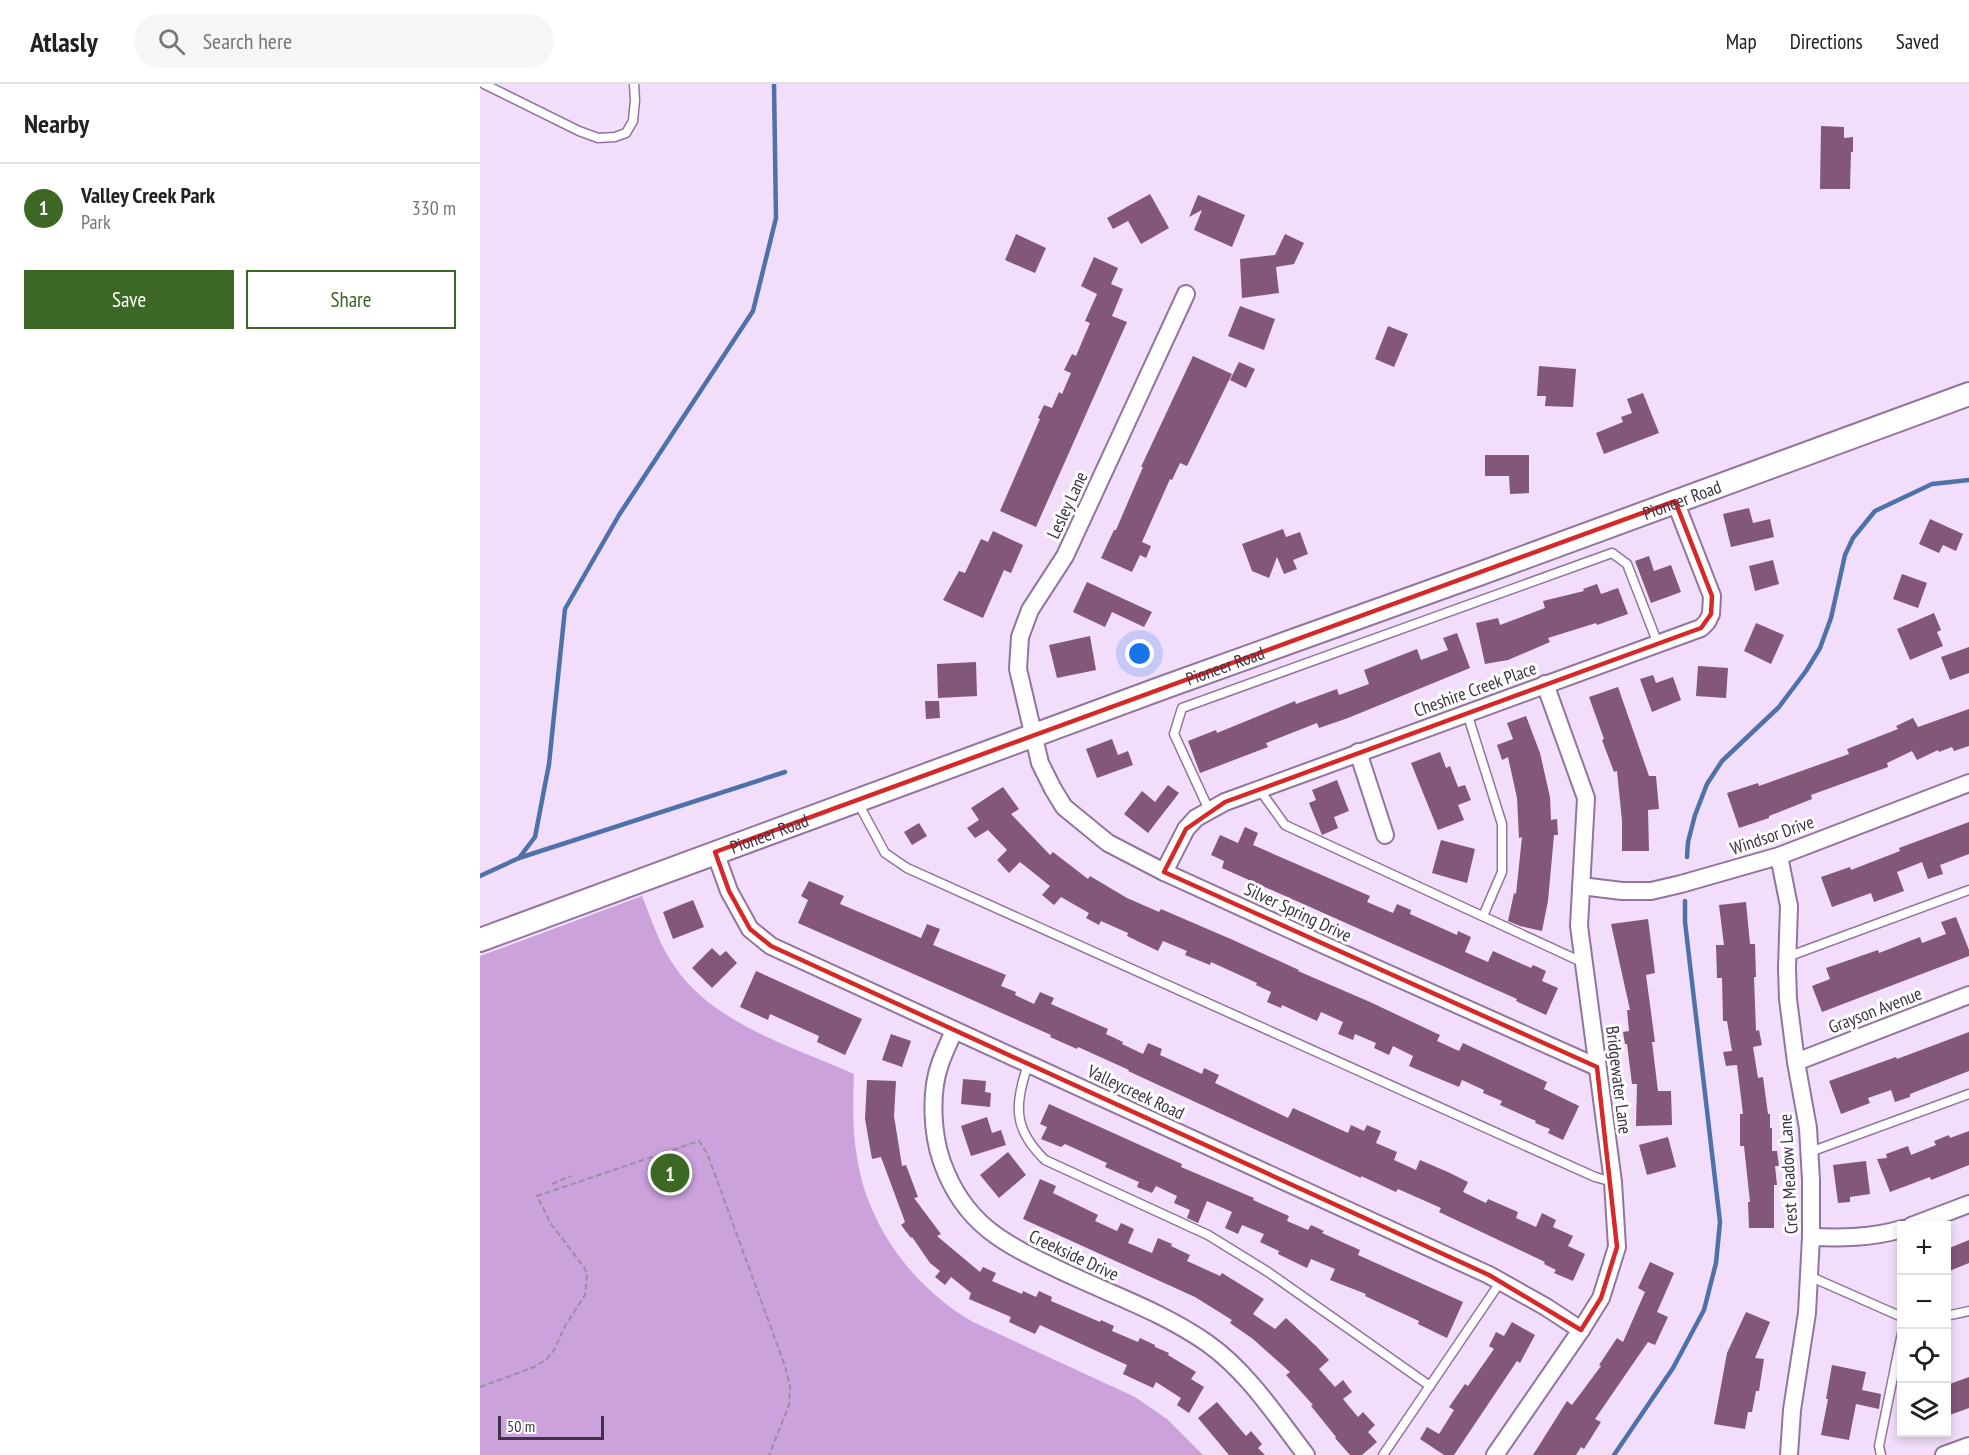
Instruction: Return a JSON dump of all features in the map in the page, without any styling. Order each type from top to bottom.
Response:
[{"type":"main road","name":"Pioneer Road","points":[[480,939],[1969,394]]},
{"type":"street","name":"Lesley Lane","points":[[1034,735],[1018,669],[1020,637],[1030,610],[1065,556],[1186,294]]},
{"type":"street","name":"Cheshire Creek Place","points":[[1164,872],[1186,829],[1196,818],[1209,810],[1358,752],[1701,628],[1707,622],[1712,596],[1675,501]]},
{"type":"street","name":"Bridgewater Lane","points":[[1495,1455],[1601,1298],[1617,1247],[1613,1182],[1579,926],[1586,798],[1545,684]]},
{"type":"street","name":"Silver Spring Drive","points":[[1034,735],[1040,763],[1064,807],[1107,843],[1164,872],[1597,1067]]},
{"type":"street","points":[[1358,752],[1385,835]]},
{"type":"street","name":"Windsor Drive","points":[[1581,886],[1622,891],[1651,891],[1681,885],[1779,856],[1969,783]]},
{"type":"street","name":"Valleycreek Road","points":[[715,852],[729,891],[750,929],[771,946],[1501,1281],[1581,1330]]},
{"type":"street","name":"Crest Meadow Lane","points":[[1779,856],[1789,906],[1788,999],[1810,1152],[1811,1237],[1807,1313],[1792,1410],[1789,1455]]},
{"type":"street","name":"Grayson Avenue","points":[[1796,1062],[1969,995]]},
{"type":"street","name":"Creekside Drive","points":[[954,1030],[939,1066],[933,1111],[938,1151],[950,1184],[966,1208],[988,1230],[1013,1248],[1175,1323],[1209,1344],[1247,1378],[1306,1455]]},
{"type":"street","points":[[1924,1221],[1969,1204]]},
{"type":"street","points":[[1811,1237],[1851,1238],[1882,1235],[1897,1230]]},
{"type":"street","points":[[1944,1455],[1969,1446]]},
{"type":"lane","points":[[484,84],[579,131],[598,138],[615,137],[626,133],[633,121],[634,84]]},
{"type":"lane","points":[[1209,810],[1174,734],[1182,708],[1612,553],[1627,564],[1658,644]]},
{"type":"lane","points":[[1467,712],[1502,824],[1502,872],[1483,916]]},
{"type":"lane","points":[[1258,789],[1286,825],[1584,963]]},
{"type":"lane","points":[[857,800],[885,853],[907,868],[1584,1172],[1613,1182]]},
{"type":"lane","points":[[1787,957],[1969,890]]},
{"type":"lane","points":[[1028,1064],[1019,1092],[1018,1114],[1031,1146],[1045,1160],[1208,1234],[1268,1272],[1430,1386]]},
{"type":"lane","points":[[1810,1152],[1969,1094]]},
{"type":"lane","points":[[1809,1276],[1897,1315]]},
{"type":"lane","points":[[1383,1455],[1501,1281]]},
{"type":"lane","points":[[1951,1315],[1969,1311]]},
{"type":"lane","points":[[1881,1455],[1879,1446],[1897,1358]]},
{"type":"path","points":[[480,1387],[534,1367],[547,1359],[585,1295],[587,1274],[584,1267],[551,1224],[537,1196],[699,1141],[708,1153],[785,1366],[790,1386],[789,1405],[769,1455]]},
{"type":"path","points":[[552,1184],[571,1176]]},
{"type":"highlighted area","points":[[1675,501],[1712,596],[1711,614],[1701,628],[1225,802],[1186,829],[1164,872],[1597,1067],[1617,1247],[1601,1298],[1581,1330],[1489,1275],[771,946],[750,929],[729,891],[715,852]]},
{"type":"shaded area","points":[[642,896],[669,959],[691,987],[711,1004],[756,1032],[854,1074],[855,1147],[862,1183],[883,1231],[897,1253],[931,1292],[973,1322],[1135,1397],[1167,1419],[1203,1455],[480,1455],[480,956]]},
{"type":"building","points":[[1821,126],[1844,127],[1844,138],[1853,137],[1850,189],[1820,189]]},
{"type":"building","points":[[1150,194],[1169,228],[1141,244],[1128,221],[1113,229],[1107,218]]},
{"type":"building","points":[[1198,195],[1245,215],[1232,247],[1194,230],[1202,210],[1189,217]]},
{"type":"building","points":[[1016,234],[1046,248],[1035,273],[1005,260]]},
{"type":"building","points":[[1285,234],[1304,243],[1294,264],[1276,267],[1279,293],[1242,298],[1240,259],[1275,255]]},
{"type":"building","points":[[1094,257],[1118,268],[1111,284],[1123,289],[1112,316],[1127,322],[1036,527],[1000,511],[1044,405],[1052,408],[1059,392],[1062,394],[1071,373],[1064,370],[1072,354],[1076,356],[1090,323],[1085,321],[1097,294],[1081,286]]},
{"type":"building","points":[[1240,306],[1275,319],[1264,350],[1228,336]]},
{"type":"building","points":[[1388,326],[1408,334],[1394,367],[1375,359]]},
{"type":"building","points":[[1193,356],[1232,374],[1187,466],[1180,463],[1172,480],[1170,479],[1142,542],[1151,546],[1146,558],[1140,555],[1132,572],[1101,558],[1116,530],[1143,467],[1141,467]]},
{"type":"building","points":[[1239,362],[1255,369],[1246,388],[1230,380]]},
{"type":"building","points":[[1539,366],[1576,369],[1573,407],[1545,406],[1546,396],[1537,396]]},
{"type":"building","points":[[1643,393],[1659,433],[1604,454],[1596,433],[1623,422],[1621,417],[1632,413],[1627,399]]},
{"type":"building","points":[[1485,455],[1529,455],[1529,493],[1510,494],[1509,476],[1485,476]]},
{"type":"building","points":[[1749,508],[1753,523],[1770,519],[1774,537],[1731,547],[1723,514]]},
{"type":"building","points":[[1930,519],[1963,534],[1956,551],[1943,545],[1939,553],[1919,544]]},
{"type":"building","points":[[1283,529],[1286,537],[1300,532],[1308,554],[1293,560],[1297,569],[1284,574],[1277,557],[1269,578],[1252,571],[1242,544]]},
{"type":"building","points":[[993,531],[1023,545],[1011,573],[1004,570],[983,618],[943,600],[959,571],[965,573],[981,539],[988,542]]},
{"type":"building","points":[[1649,556],[1654,571],[1671,565],[1681,592],[1651,603],[1635,561]]},
{"type":"building","points":[[1773,560],[1779,584],[1755,591],[1749,566]]},
{"type":"building","points":[[1902,574],[1927,583],[1918,608],[1893,599]]},
{"type":"building","points":[[1087,582],[1152,612],[1144,627],[1112,612],[1105,627],[1073,612]]},
{"type":"building","points":[[1597,584],[1601,594],[1618,588],[1628,614],[1548,638],[1550,642],[1508,660],[1485,664],[1476,623],[1498,618],[1500,625],[1545,608],[1543,601],[1584,591],[1583,589]]},
{"type":"building","points":[[1934,613],[1941,630],[1937,632],[1943,646],[1910,660],[1897,629]]},
{"type":"building","points":[[1756,623],[1784,635],[1771,664],[1744,651]]},
{"type":"building","points":[[1457,633],[1470,668],[1348,718],[1319,728],[1317,723],[1266,743],[1268,747],[1200,773],[1188,741],[1216,730],[1217,733],[1295,701],[1296,704],[1337,689],[1339,695],[1369,684],[1364,670],[1417,649],[1421,660],[1448,650],[1443,638]]},
{"type":"building","points":[[1090,636],[1096,670],[1057,678],[1049,645]]},
{"type":"building","points":[[1969,647],[1969,673],[1950,680],[1941,657]]},
{"type":"building","points":[[976,662],[977,696],[938,698],[937,664]]},
{"type":"building","points":[[1698,666],[1728,668],[1726,698],[1696,696]]},
{"type":"building","points":[[1653,675],[1656,683],[1673,677],[1681,700],[1652,712],[1640,679]]},
{"type":"building","points":[[1618,687],[1649,776],[1656,776],[1659,809],[1648,810],[1649,851],[1622,851],[1622,821],[1617,771],[1614,772],[1589,697]]},
{"type":"building","points":[[925,701],[939,701],[940,718],[926,719]]},
{"type":"building","points":[[1969,709],[1969,746],[1954,751],[1952,747],[1939,752],[1938,750],[1917,760],[1912,751],[1887,763],[1888,767],[1811,795],[1812,799],[1739,828],[1727,793],[1758,783],[1759,786],[1849,754],[1847,749],[1898,729],[1896,726],[1913,718],[1918,727]]},
{"type":"building","points":[[1526,716],[1540,753],[1550,797],[1551,820],[1557,819],[1558,835],[1554,835],[1548,901],[1542,931],[1508,921],[1514,893],[1516,894],[1522,837],[1519,838],[1517,798],[1508,757],[1502,760],[1497,745],[1513,739],[1507,723]]},
{"type":"building","points":[[1112,739],[1118,755],[1128,751],[1133,765],[1097,778],[1086,749]]},
{"type":"building","points":[[1440,752],[1446,768],[1450,766],[1458,787],[1465,785],[1471,800],[1458,805],[1464,820],[1438,830],[1411,763]]},
{"type":"building","points":[[1337,780],[1349,811],[1334,817],[1338,828],[1322,835],[1309,803],[1316,800],[1312,790]]},
{"type":"building","points":[[1168,785],[1179,793],[1148,833],[1124,814],[1142,791],[1155,802]]},
{"type":"building","points":[[1003,787],[1019,809],[1011,814],[1050,855],[1053,852],[1088,879],[1090,876],[1127,898],[1159,912],[1161,909],[1370,1002],[1440,1035],[1437,1041],[1459,1051],[1463,1043],[1547,1082],[1544,1089],[1579,1106],[1563,1140],[1548,1133],[1550,1129],[1535,1123],[1536,1121],[1500,1105],[1502,1101],[1483,1093],[1484,1090],[1462,1080],[1459,1087],[1409,1066],[1413,1056],[1393,1046],[1389,1055],[1374,1048],[1376,1043],[1355,1034],[1353,1040],[1338,1034],[1343,1022],[1321,1012],[1317,1021],[1282,1005],[1281,1008],[1267,1002],[1271,992],[1256,985],[1257,983],[1211,962],[1210,965],[1185,955],[1187,951],[1163,941],[1158,951],[1127,936],[1128,933],[1101,921],[1099,925],[1086,918],[1089,913],[1061,897],[1054,905],[1042,895],[1050,886],[1020,862],[1009,873],[997,860],[1007,850],[988,830],[975,838],[967,828],[979,820],[971,808]]},
{"type":"building","points":[[1969,822],[1969,854],[1940,865],[1943,874],[1928,879],[1922,862],[1897,872],[1904,891],[1874,902],[1871,893],[1832,907],[1821,877],[1850,867],[1851,870],[1900,851],[1899,848]]},
{"type":"building","points":[[919,823],[927,836],[912,845],[904,832]]},
{"type":"building","points":[[1245,827],[1258,833],[1253,845],[1370,896],[1367,902],[1393,913],[1397,904],[1411,910],[1410,914],[1457,935],[1458,931],[1471,937],[1465,952],[1488,962],[1493,951],[1531,968],[1533,965],[1546,971],[1542,981],[1558,988],[1546,1015],[1516,1001],[1517,999],[1222,868],[1224,861],[1211,855],[1220,835],[1238,843]]},
{"type":"building","points":[[1441,840],[1475,849],[1467,883],[1432,873]]},
{"type":"building","points":[[809,881],[844,896],[840,904],[921,938],[927,924],[940,929],[933,945],[1006,975],[1001,986],[1016,992],[1015,995],[1034,1004],[1040,992],[1054,998],[1051,1004],[1108,1029],[1106,1034],[1143,1054],[1148,1043],[1162,1049],[1160,1055],[1202,1074],[1204,1068],[1219,1075],[1215,1083],[1288,1118],[1293,1108],[1348,1133],[1351,1125],[1364,1131],[1367,1125],[1381,1131],[1376,1143],[1397,1152],[1394,1160],[1416,1170],[1420,1160],[1450,1173],[1468,1182],[1463,1192],[1486,1203],[1488,1199],[1518,1212],[1516,1218],[1536,1227],[1542,1213],[1556,1220],[1553,1227],[1573,1236],[1568,1246],[1585,1254],[1573,1281],[1554,1273],[1556,1270],[1544,1264],[1545,1262],[1439,1212],[1441,1208],[1398,1189],[1396,1192],[1361,1176],[1361,1178],[1129,1070],[1078,1047],[1077,1049],[1050,1037],[1051,1035],[798,923],[808,900],[801,896]]},
{"type":"building","points":[[693,900],[704,927],[673,939],[663,912]]},
{"type":"building","points":[[1746,902],[1750,944],[1755,944],[1756,1031],[1759,1030],[1762,1045],[1753,1047],[1758,1078],[1763,1077],[1768,1114],[1770,1114],[1772,1151],[1777,1151],[1779,1166],[1775,1166],[1777,1185],[1774,1185],[1774,1228],[1749,1228],[1748,1202],[1750,1202],[1744,1146],[1740,1146],[1740,1114],[1743,1114],[1737,1065],[1726,1066],[1723,1052],[1732,1051],[1727,1021],[1723,1021],[1722,978],[1717,978],[1716,945],[1724,945],[1719,905]]},
{"type":"building","points":[[1956,917],[1969,950],[1969,956],[1822,1012],[1812,986],[1830,979],[1826,968],[1878,950],[1879,953],[1920,937],[1922,943],[1946,934],[1941,922]]},
{"type":"building","points":[[1648,919],[1655,973],[1646,975],[1655,1042],[1652,1042],[1658,1091],[1671,1091],[1672,1125],[1636,1126],[1637,1084],[1632,1084],[1627,1044],[1625,1044],[1623,1032],[1629,1031],[1627,1010],[1630,1010],[1611,924]]},
{"type":"building","points":[[712,948],[720,956],[726,951],[737,963],[712,988],[692,968]]},
{"type":"building","points":[[756,971],[862,1019],[845,1055],[817,1042],[819,1036],[770,1014],[768,1020],[740,1007]]},
{"type":"building","points":[[1969,1032],[1969,1071],[1895,1102],[1891,1090],[1868,1098],[1870,1103],[1841,1114],[1829,1081]]},
{"type":"building","points":[[891,1034],[911,1041],[902,1067],[882,1060]]},
{"type":"building","points":[[963,1079],[986,1081],[985,1092],[991,1093],[990,1107],[961,1104]]},
{"type":"building","points":[[867,1080],[896,1081],[894,1116],[902,1166],[906,1165],[918,1197],[914,1198],[941,1234],[937,1236],[980,1272],[983,1267],[996,1273],[992,1281],[1022,1294],[1023,1291],[1036,1297],[1039,1291],[1052,1297],[1051,1301],[1114,1326],[1112,1331],[1138,1342],[1140,1338],[1169,1353],[1168,1355],[1196,1372],[1191,1379],[1204,1387],[1189,1413],[1177,1405],[1181,1398],[1156,1382],[1153,1388],[1123,1374],[1127,1365],[1040,1325],[1035,1334],[1009,1322],[1011,1317],[969,1299],[971,1293],[951,1277],[945,1285],[935,1277],[940,1271],[930,1263],[901,1225],[905,1222],[881,1157],[872,1159],[865,1119]]},
{"type":"building","points":[[1049,1104],[1182,1164],[1181,1167],[1254,1198],[1253,1200],[1289,1216],[1287,1221],[1308,1230],[1311,1225],[1324,1231],[1322,1233],[1360,1250],[1358,1255],[1463,1302],[1447,1338],[1418,1324],[1419,1321],[1365,1296],[1366,1294],[1330,1280],[1335,1269],[1311,1259],[1307,1268],[1260,1242],[1264,1234],[1242,1225],[1238,1234],[1225,1228],[1232,1212],[1207,1201],[1198,1223],[1187,1218],[1190,1210],[1174,1203],[1177,1196],[1156,1186],[1152,1193],[1137,1187],[1139,1182],[1105,1167],[1107,1163],[1065,1144],[1061,1147],[1041,1139],[1047,1127],[1040,1124]]},
{"type":"building","points":[[987,1117],[992,1133],[1001,1130],[1006,1145],[971,1156],[961,1126]]},
{"type":"building","points":[[1969,1131],[1969,1165],[1931,1180],[1930,1177],[1890,1192],[1877,1159],[1887,1158],[1886,1154],[1908,1146],[1911,1155],[1936,1145],[1934,1141]]},
{"type":"building","points":[[1668,1137],[1676,1167],[1647,1175],[1639,1145]]},
{"type":"building","points":[[1008,1152],[1026,1175],[999,1198],[980,1175]]},
{"type":"building","points":[[1866,1161],[1870,1194],[1850,1197],[1850,1202],[1838,1203],[1833,1165]]},
{"type":"building","points":[[1040,1179],[1056,1186],[1053,1193],[1098,1215],[1095,1221],[1117,1231],[1121,1223],[1134,1229],[1128,1243],[1152,1253],[1158,1238],[1190,1255],[1187,1261],[1220,1276],[1222,1273],[1264,1299],[1253,1314],[1275,1329],[1286,1318],[1317,1347],[1329,1360],[1319,1369],[1335,1387],[1343,1380],[1352,1392],[1343,1399],[1358,1417],[1363,1412],[1375,1425],[1368,1432],[1377,1442],[1362,1455],[1350,1455],[1311,1406],[1313,1405],[1286,1375],[1290,1372],[1253,1339],[1230,1323],[1232,1320],[1195,1297],[1023,1219]]},
{"type":"building","points":[[1969,1240],[1969,1263],[1951,1270],[1951,1247]]},
{"type":"building","points":[[1650,1262],[1674,1273],[1657,1312],[1668,1317],[1655,1345],[1648,1342],[1595,1419],[1601,1422],[1584,1449],[1581,1447],[1576,1455],[1533,1455],[1567,1401],[1572,1405],[1601,1366],[1599,1365],[1617,1338],[1623,1342],[1645,1292],[1638,1288]]},
{"type":"building","points":[[1746,1312],[1770,1322],[1755,1358],[1764,1359],[1759,1391],[1756,1391],[1752,1412],[1748,1412],[1745,1429],[1714,1424],[1727,1353]]},
{"type":"building","points":[[1512,1322],[1535,1335],[1520,1363],[1517,1361],[1454,1455],[1444,1455],[1420,1439],[1427,1427],[1439,1434],[1454,1410],[1449,1407],[1465,1384],[1468,1386],[1494,1349],[1489,1346],[1496,1332],[1504,1336]]},
{"type":"building","points":[[1832,1365],[1866,1372],[1862,1390],[1881,1394],[1879,1409],[1856,1404],[1849,1440],[1821,1435]]},
{"type":"building","points":[[1969,1377],[1969,1408],[1951,1415],[1951,1384]]},
{"type":"building","points":[[1217,1402],[1246,1436],[1251,1431],[1262,1444],[1258,1448],[1265,1455],[1229,1455],[1198,1418]]},
{"type":"waterway","points":[[519,858],[535,837],[549,764],[565,609],[619,515],[753,311],[776,218],[774,84]]},
{"type":"waterway","points":[[1687,857],[1688,842],[1695,815],[1707,784],[1722,761],[1779,707],[1820,648],[1831,618],[1845,555],[1853,538],[1875,511],[1932,484],[1969,480]]},
{"type":"waterway","points":[[480,876],[519,858],[785,772]]},
{"type":"waterway","points":[[1614,1455],[1673,1368],[1704,1310],[1716,1263],[1720,1222],[1685,922],[1685,901]]},
{"type":"place","name":"Valley Creek Park","points":[[670,1173]]}]
